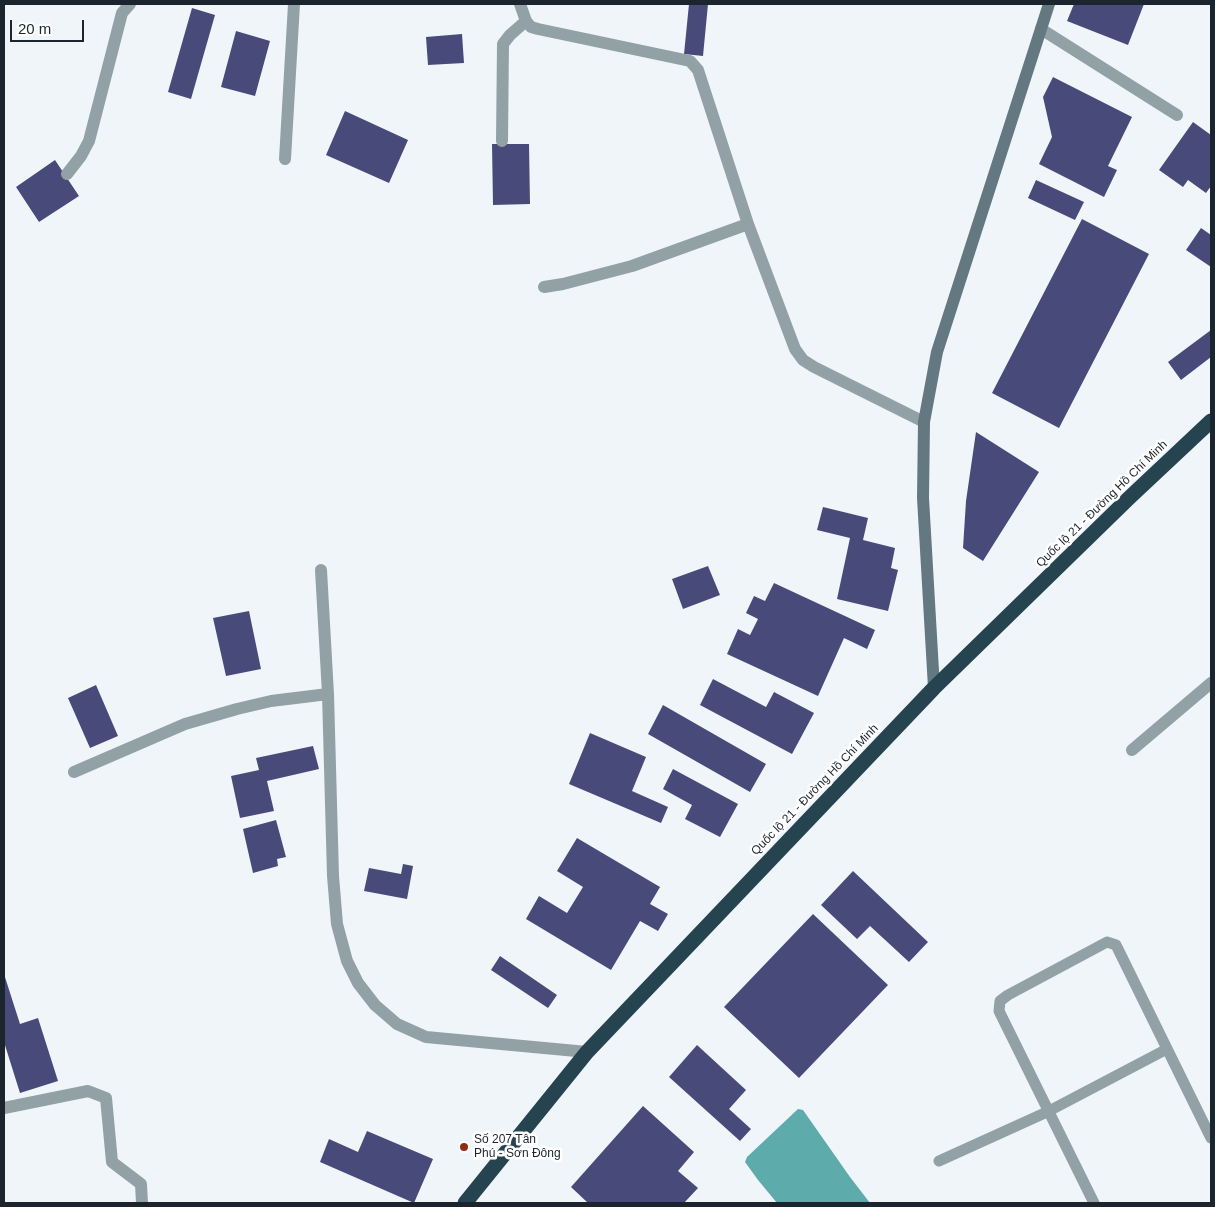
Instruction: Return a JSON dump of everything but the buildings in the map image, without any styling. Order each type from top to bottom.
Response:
[{"type":"highway","name":"Quốc lộ 21 - Đường Hồ Chí Minh","points":[[465,1203],[587,1052],[934,688],[1211,421]]},
{"type":"street","points":[[67,174],[90,141],[122,13],[130,4]]},
{"type":"street","points":[[284,159],[294,4]]},
{"type":"street","points":[[520,4],[526,21],[531,27],[690,61],[698,70],[748,224],[795,349],[803,360],[924,422]]},
{"type":"street","points":[[934,688],[923,498],[924,422],[937,352],[1049,4]]},
{"type":"street","points":[[502,141],[503,44],[526,21]]},
{"type":"street","points":[[1041,29],[1177,115]]},
{"type":"street","points":[[544,287],[632,266],[748,224]]},
{"type":"street","points":[[321,570],[328,694],[333,876],[337,924],[347,961],[358,983],[375,1005],[397,1024],[426,1036],[587,1052]]},
{"type":"street","points":[[1132,750],[1211,683]]},
{"type":"street","points":[[74,772],[186,724],[236,708],[271,701],[328,694]]},
{"type":"street","points":[[4,1108],[88,1091],[106,1098],[112,1162],[141,1184],[142,1203]]},
{"type":"lane","points":[[1094,1203],[1047,1112],[999,1011],[1000,1001],[1008,995],[1107,942],[1116,946],[1211,1138]]},
{"type":"lane","points":[[939,1161],[1047,1112],[1167,1049]]},
{"type":"water","points":[[798,1109],[803,1110],[870,1203],[777,1203],[758,1180],[745,1162],[747,1157]]},
{"type":"place","name":"Số 207 Tân Phú - Sơn Đông","points":[[464,1147]]}]
